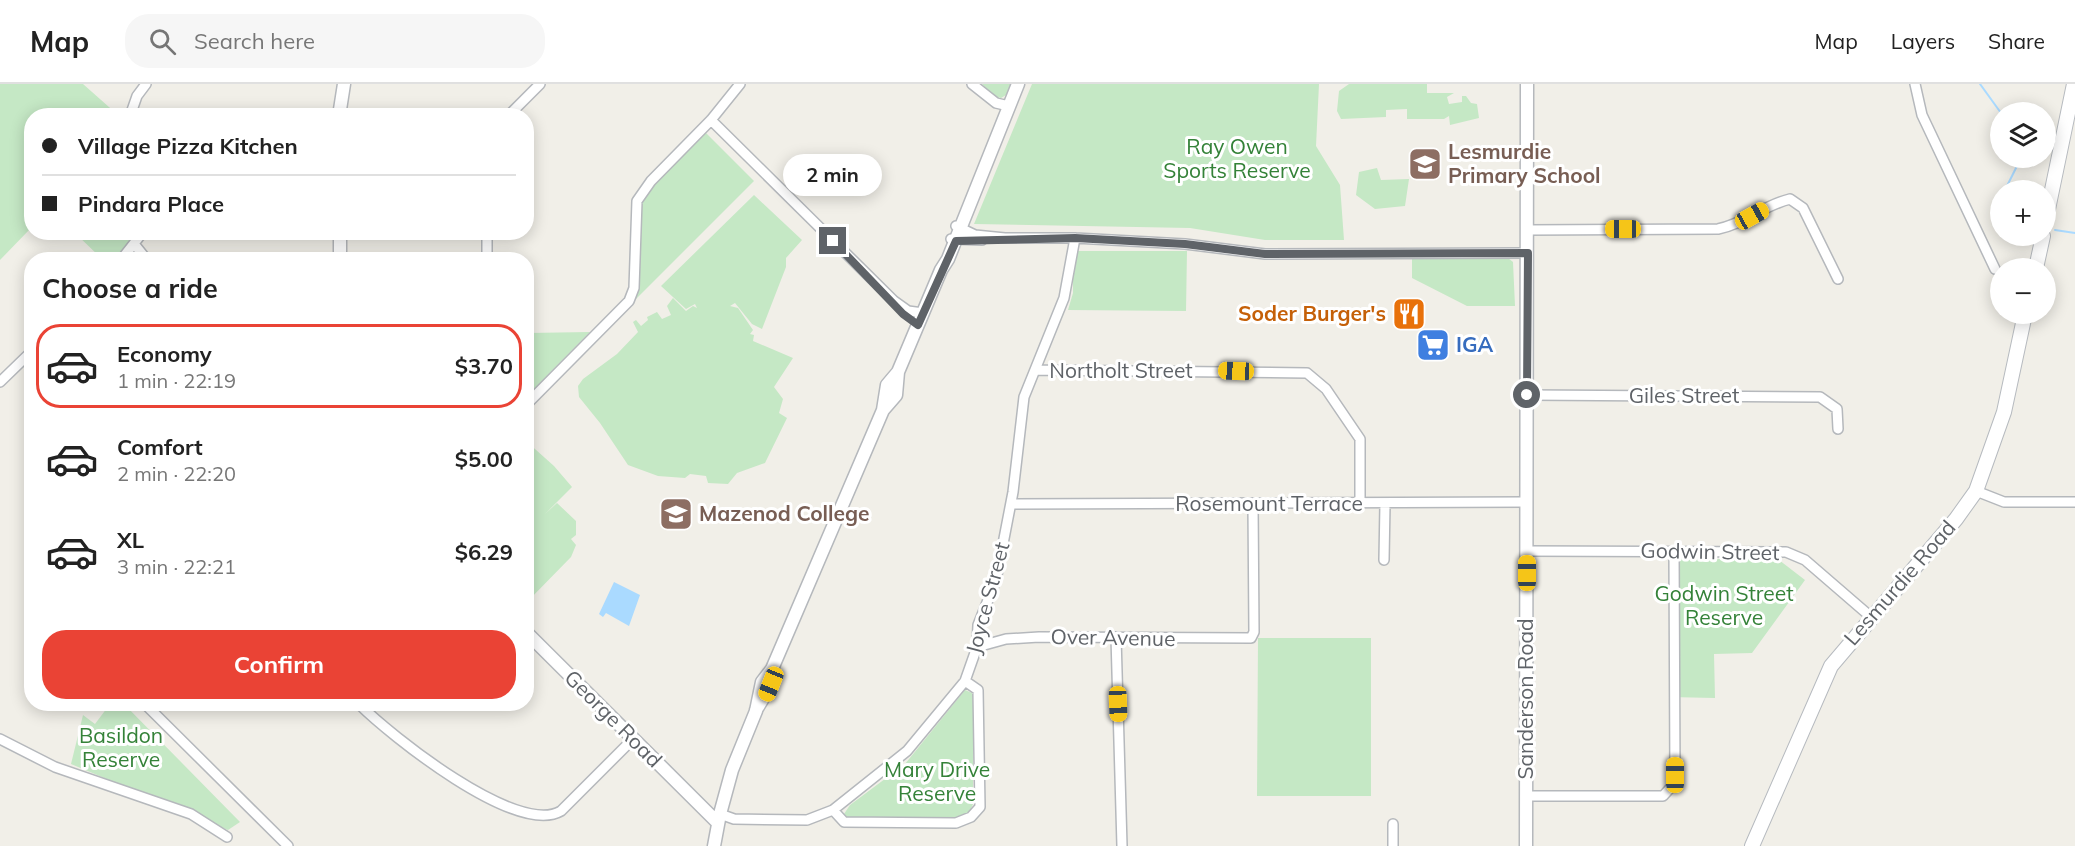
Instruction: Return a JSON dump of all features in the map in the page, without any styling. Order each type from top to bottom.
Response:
[{"type":"main road","points":[[2054,180],[2074,84]]},
{"type":"main road","name":"Lesmurdie Road","points":[[1752,846],[1825,676],[1842,649],[1956,519],[1976,491],[2004,412],[2023,324]]},
{"type":"street","points":[[133,108],[137,96],[146,84]]},
{"type":"street","points":[[340,108],[344,84]]},
{"type":"street","points":[[516,108],[540,84]]},
{"type":"street","points":[[534,397],[629,301],[634,288],[637,201],[651,182],[711,120],[740,84]]},
{"type":"street","points":[[713,846],[722,787],[732,770],[756,711],[769,691],[772,669],[883,410],[887,385],[898,372],[958,227],[972,203],[970,200],[1018,84]]},
{"type":"street","name":"Sanderson Road","points":[[1526,846],[1527,84]]},
{"type":"street","points":[[1915,84],[1922,115],[1990,258]]},
{"type":"street","points":[[975,87],[982,97],[1007,112]]},
{"type":"street","points":[[711,120],[918,325]]},
{"type":"street","points":[[1528,230],[1718,229],[1733,226],[1777,202],[1790,199],[1803,208],[1838,279]]},
{"type":"street","points":[[958,227],[975,235],[1005,238]]},
{"type":"street","points":[[953,240],[1075,238],[1185,244],[1265,254],[1528,253]]},
{"type":"street","name":"Joyce Street","points":[[717,816],[734,819],[807,820],[833,810],[907,751],[965,681],[977,647],[978,625],[996,580],[1011,504],[1024,397],[1064,298],[1075,238]]},
{"type":"street","points":[[128,252],[138,240]]},
{"type":"street","points":[[135,245],[141,252]]},
{"type":"street","points":[[894,302],[908,311],[923,313]]},
{"type":"street","points":[[0,382],[24,359]]},
{"type":"street","name":"Northolt Street","points":[[1036,370],[1307,373],[1326,389],[1360,439],[1360,504]]},
{"type":"street","name":"Giles Street","points":[[1527,395],[1820,397],[1837,409],[1838,429]]},
{"type":"street","points":[[1976,491],[2004,502],[2075,502]]},
{"type":"street","name":"Rosemount Terrace","points":[[1011,504],[1253,505],[1527,502]]},
{"type":"street","points":[[1384,560],[1385,504]]},
{"type":"street","name":"Over Avenue","points":[[977,647],[1020,638],[1251,638],[1254,632],[1253,505]]},
{"type":"street","name":"Godwin Street","points":[[1527,551],[1795,554],[1871,617]]},
{"type":"street","points":[[1526,796],[1663,796],[1669,791],[1675,775],[1674,551]]},
{"type":"street","points":[[1116,638],[1122,846]]},
{"type":"street","name":"George Road","points":[[534,640],[700,806],[717,816]]},
{"type":"street","points":[[833,810],[844,822],[956,823],[971,817],[980,807],[978,690],[965,681]]},
{"type":"street","points":[[152,711],[288,846]]},
{"type":"street","points":[[366,711],[406,747],[459,781],[489,798],[540,817],[552,816],[561,811],[633,739]]},
{"type":"street","points":[[0,739],[55,767],[191,814],[227,837]]},
{"type":"street","points":[[1393,825],[1393,846]]},
{"type":"green space","points":[[0,84],[83,84],[110,108],[24,108],[24,235],[0,260]]},
{"type":"green space","points":[[982,84],[1011,84],[1006,95],[1001,98],[995,97]]},
{"type":"green space","name":"Ray Owen Sports Reserve","points":[[1032,84],[1319,84],[1316,146],[1340,185],[1344,240],[1265,240],[1190,228],[974,224]]},
{"type":"green space","points":[[1349,84],[1427,84],[1427,93],[1454,93],[1447,97],[1449,104],[1462,102],[1462,96],[1466,96],[1471,103],[1477,104],[1479,118],[1450,125],[1449,116],[1444,119],[1407,119],[1407,109],[1386,110],[1386,117],[1341,119],[1337,111],[1339,91]]},
{"type":"green space","points":[[706,133],[754,181],[633,302],[636,202]]},
{"type":"green space","points":[[1377,168],[1381,180],[1409,179],[1405,206],[1375,209],[1356,195],[1359,172]]},
{"type":"green space","points":[[754,195],[802,240],[786,258],[786,267],[762,329],[752,324],[735,303],[730,306],[738,308],[753,330],[750,334],[754,335],[753,341],[793,358],[774,387],[783,399],[779,413],[787,418],[765,463],[737,473],[728,484],[708,483],[706,476],[690,474],[685,478],[658,476],[628,465],[600,423],[579,397],[578,386],[583,379],[617,354],[638,332],[633,322],[636,320],[641,326],[648,320],[647,317],[657,312],[662,319],[671,315],[667,306],[673,298],[686,311],[693,306],[697,308],[695,304],[686,309],[661,286]]},
{"type":"green space","points":[[82,240],[131,240],[122,252],[95,252]]},
{"type":"green space","points":[[1073,251],[1187,251],[1186,311],[1068,310],[1073,293]]},
{"type":"green space","points":[[1508,258],[1513,262],[1515,306],[1467,306],[1412,278],[1412,259]]},
{"type":"green space","points":[[590,332],[534,389],[534,333]]},
{"type":"green space","points":[[534,448],[554,466],[572,487],[544,515],[557,503],[576,521],[576,535],[571,539],[576,545],[571,557],[534,595]]},
{"type":"green space","name":"Godwin Street Reserve","points":[[1670,558],[1779,560],[1805,580],[1752,653],[1714,654],[1715,698],[1669,697]]},
{"type":"green space","points":[[1258,638],[1371,638],[1371,796],[1257,796]]},
{"type":"green space","name":"Mary Drive Reserve","points":[[965,690],[972,693],[973,702],[973,804],[970,811],[958,818],[848,818],[844,814],[850,805],[905,764]]},
{"type":"green space","name":"Basildon Reserve","points":[[105,711],[131,711],[240,822],[228,830],[71,764],[83,715],[95,724]]},
{"type":"water","points":[[614,582],[640,595],[629,626],[606,613],[603,617],[599,614]]},
{"type":"waterway","points":[[1980,84],[1993,102]]},
{"type":"waterway","points":[[2010,180],[2016,168]]},
{"type":"waterway","points":[[2056,230],[2075,233]]},
{"type":"place","name":"Lesmurdie Primary School","points":[[1425,164]]},
{"type":"place","name":"Soder Burger's","points":[[1409,314]]},
{"type":"place","name":"IGA","points":[[1433,345]]},
{"type":"place","name":"Mazenod College","points":[[676,514]]},
{"type":"route","points":[[833,241],[894,302],[903,314],[918,325],[956,241],[1075,238],[1185,244],[1265,254],[1528,253],[1527,395]]}]
